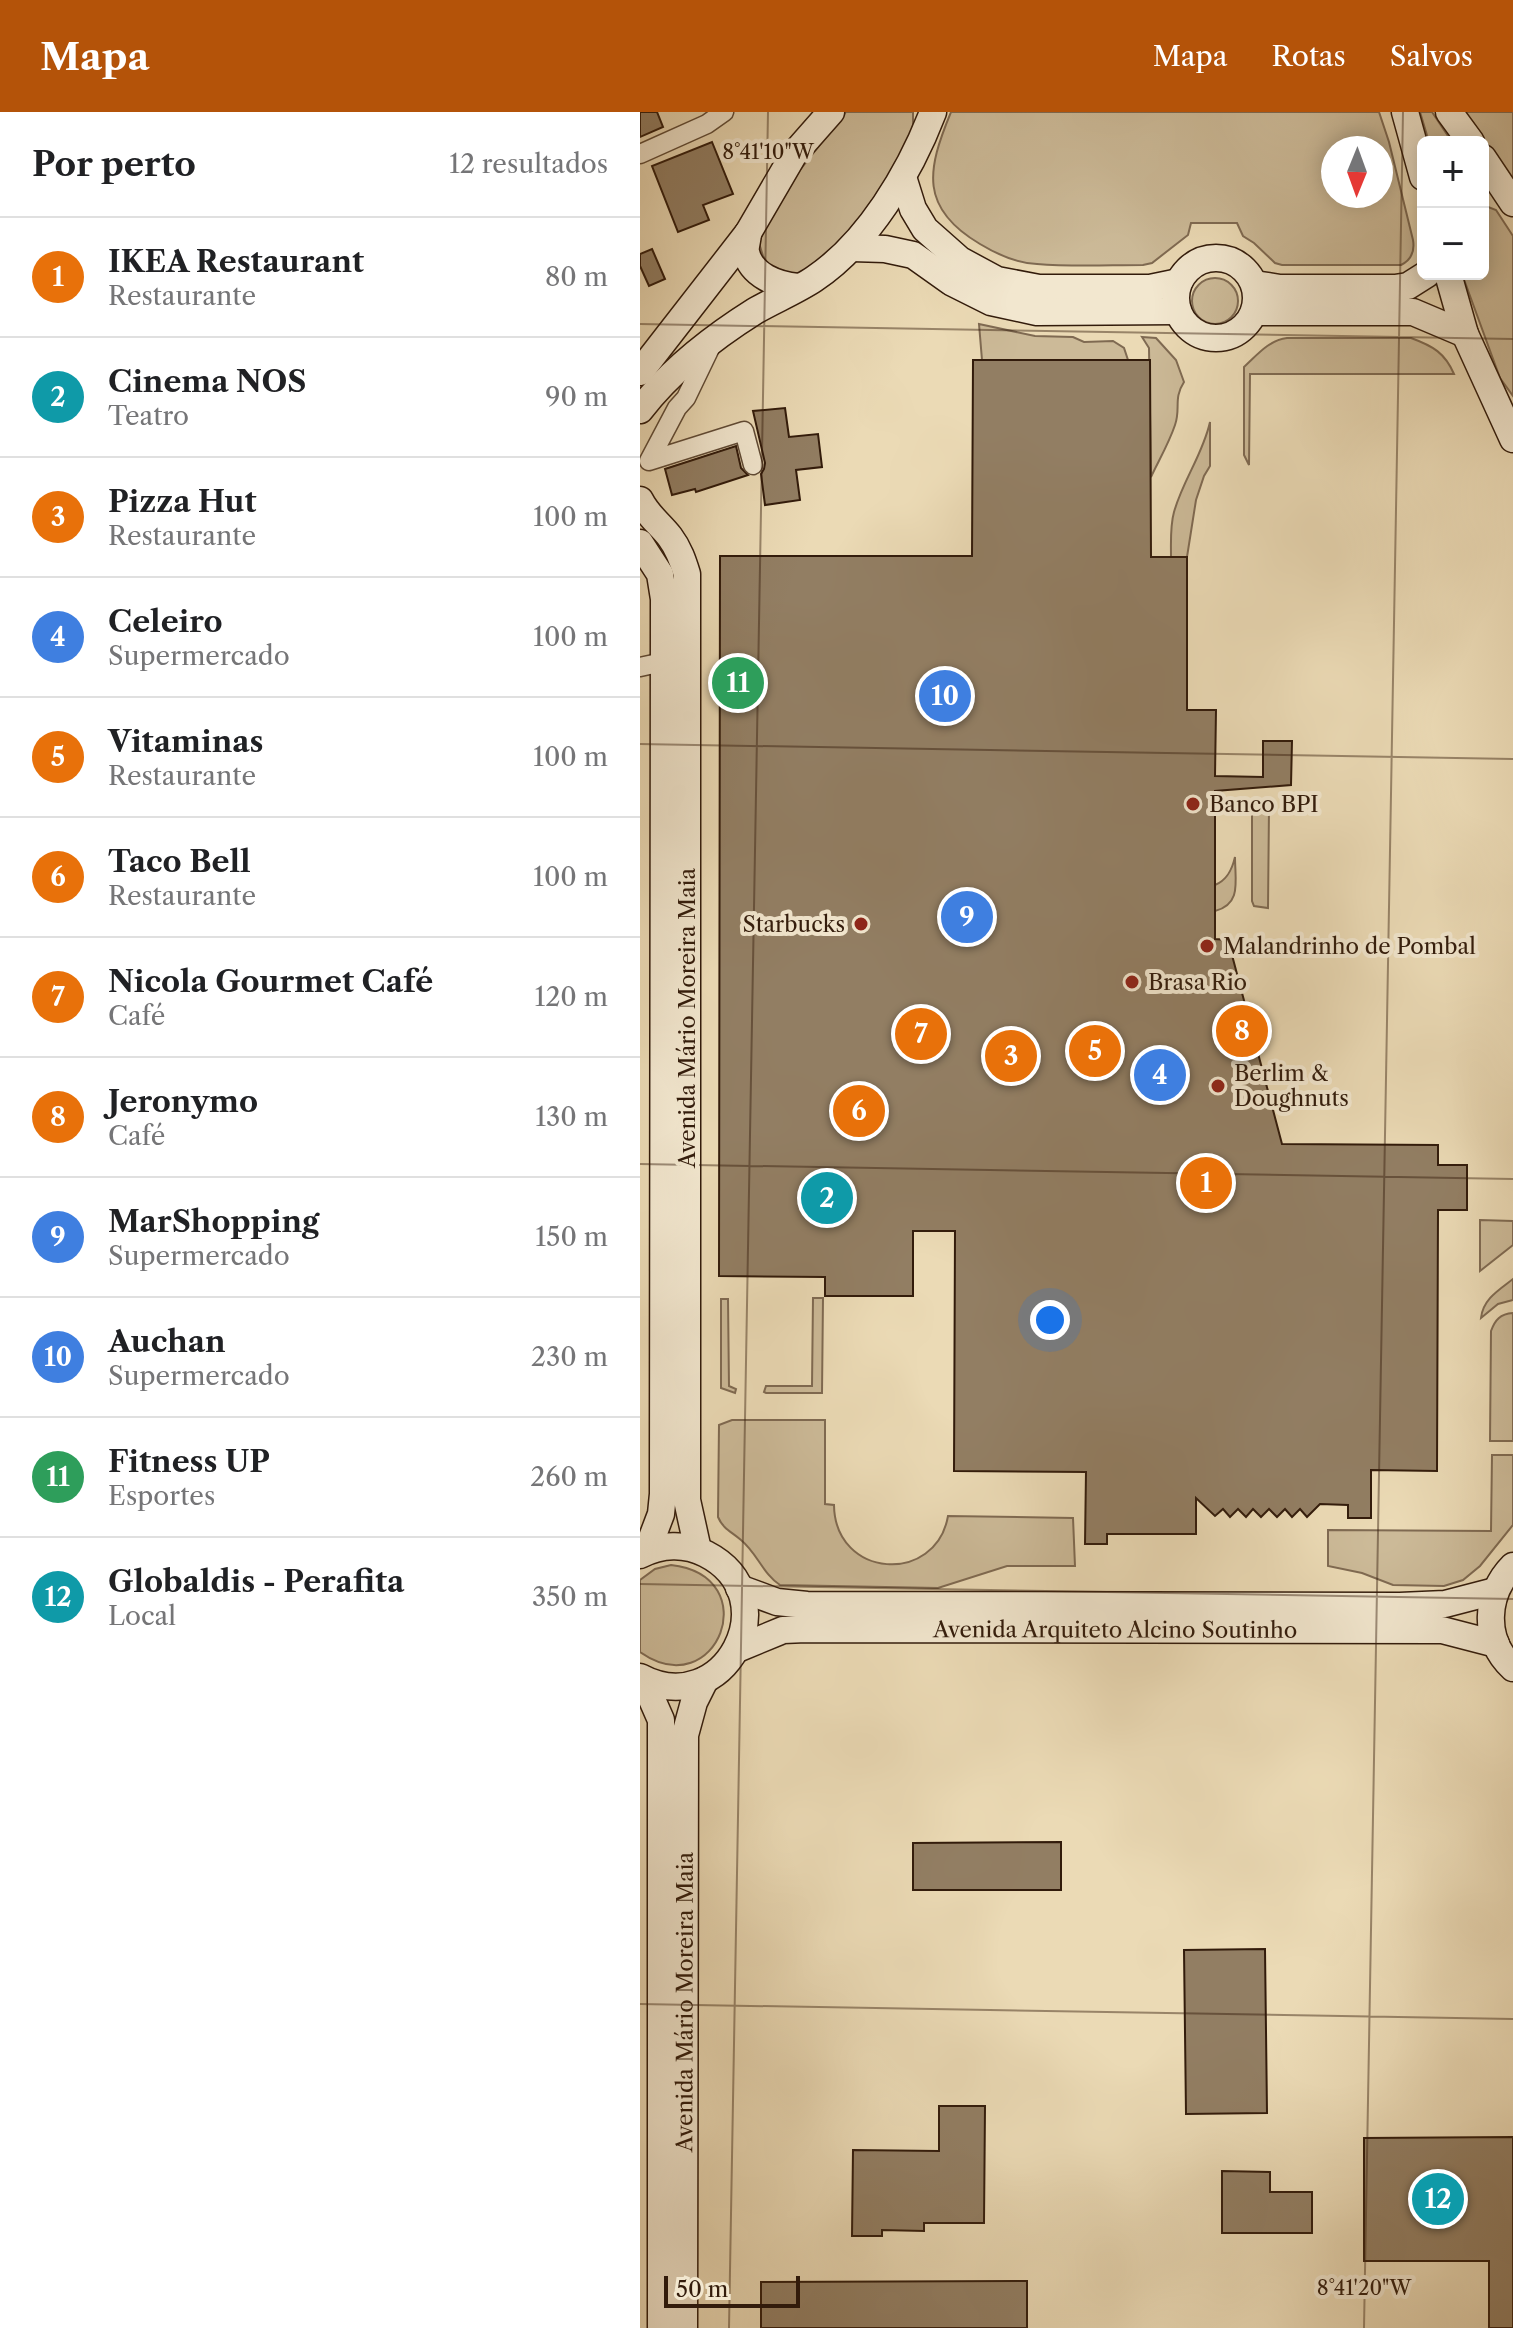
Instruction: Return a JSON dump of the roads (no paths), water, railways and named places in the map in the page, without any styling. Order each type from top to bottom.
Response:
[{"type":"main road","points":[[640,410],[650,378],[748,233],[794,154],[831,112]]},
{"type":"main road","points":[[1405,112],[1417,155]]},
{"type":"main road","points":[[1449,112],[1467,136]]},
{"type":"main road","points":[[650,378],[813,280],[852,248],[903,177],[929,116]]},
{"type":"main road","points":[[1489,170],[1501,194]]},
{"type":"main road","points":[[903,177],[913,209],[925,229],[960,260],[997,280],[1039,288],[1150,288],[1179,282]]},
{"type":"main road","points":[[748,233],[746,253],[754,265],[767,279],[798,287]]},
{"type":"main road","points":[[852,248],[885,249],[913,255],[951,282],[991,302],[1037,312],[1178,311]]},
{"type":"main road","points":[[1225,258],[1238,263],[1248,272],[1254,284],[1257,298],[1254,312],[1250,321],[1235,333],[1216,338],[1197,333],[1178,311],[1179,282],[1187,270],[1198,262],[1225,258]]},
{"type":"main road","points":[[1254,284],[1280,288],[1395,288],[1408,286],[1418,280]]},
{"type":"main road","points":[[1450,280],[1465,334],[1506,412],[1513,439]]},
{"type":"main road","points":[[1254,312],[1413,312],[1465,334]]},
{"type":"main road","name":"Avenida Mário Moreira Maia","points":[[640,500],[647,514],[670,537],[682,557],[687,574],[687,1500],[698,1550]]},
{"type":"main road","name":"Avenida Mário Moreira Maia","points":[[640,543],[660,574],[664,599],[652,664],[663,1494],[661,1514],[644,1553]]},
{"type":"main road","points":[[642,1678],[658,1685],[674,1687],[705,1680],[718,1672],[737,1649],[744,1629],[745,1608],[739,1588],[729,1572],[715,1559],[698,1550],[673,1546],[644,1553]]},
{"type":"main road","points":[[1513,1566],[1495,1591],[1491,1608],[1491,1626],[1496,1644],[1513,1668]]},
{"type":"main road","name":"Avenida Arquiteto Alcino Soutinho","points":[[739,1588],[777,1602],[807,1605],[1400,1606],[1445,1604],[1495,1591]]},
{"type":"main road","name":"Avenida Arquiteto Alcino Soutinho","points":[[737,1649],[783,1630],[806,1629],[1442,1630],[1496,1644]]},
{"type":"main road","name":"Avenida Mário Moreira Maia","points":[[642,1678],[661,1720],[661,2328]]},
{"type":"main road","name":"Avenida Mário Moreira Maia","points":[[684,2328],[685,1735],[688,1718],[705,1680]]},
{"type":"street","points":[[640,154],[707,124],[724,112]]},
{"type":"street","points":[[715,338],[686,398],[677,408],[649,461],[744,431],[753,465]]},
{"type":"street","points":[[650,378],[672,395],[677,408]]},
{"type":"place","name":"Fitness UP","points":[[738,683]]},
{"type":"place","name":"Auchan","points":[[945,696]]},
{"type":"place","name":"Banco BPI","points":[[1193,804]]},
{"type":"place","name":"MarShopping","points":[[967,917]]},
{"type":"place","name":"Starbucks","points":[[861,924]]},
{"type":"place","name":"Malandrinho de Pombal","points":[[1207,946]]},
{"type":"place","name":"Brasa Rio","points":[[1132,982]]},
{"type":"place","name":"Jeronymo","points":[[1242,1031]]},
{"type":"place","name":"Nicola Gourmet Café","points":[[921,1034]]},
{"type":"place","name":"Vitaminas","points":[[1095,1051]]},
{"type":"place","name":"Pizza Hut","points":[[1011,1056]]},
{"type":"place","name":"Celeiro","points":[[1160,1075]]},
{"type":"place","name":"Berlim & Doughnuts","points":[[1218,1086]]},
{"type":"place","name":"Taco Bell","points":[[859,1111]]},
{"type":"place","name":"IKEA Restaurant","points":[[1206,1183]]},
{"type":"place","name":"Cinema NOS","points":[[827,1198]]},
{"type":"place","name":"Globaldis - Perafita","points":[[1438,2199]]}]
